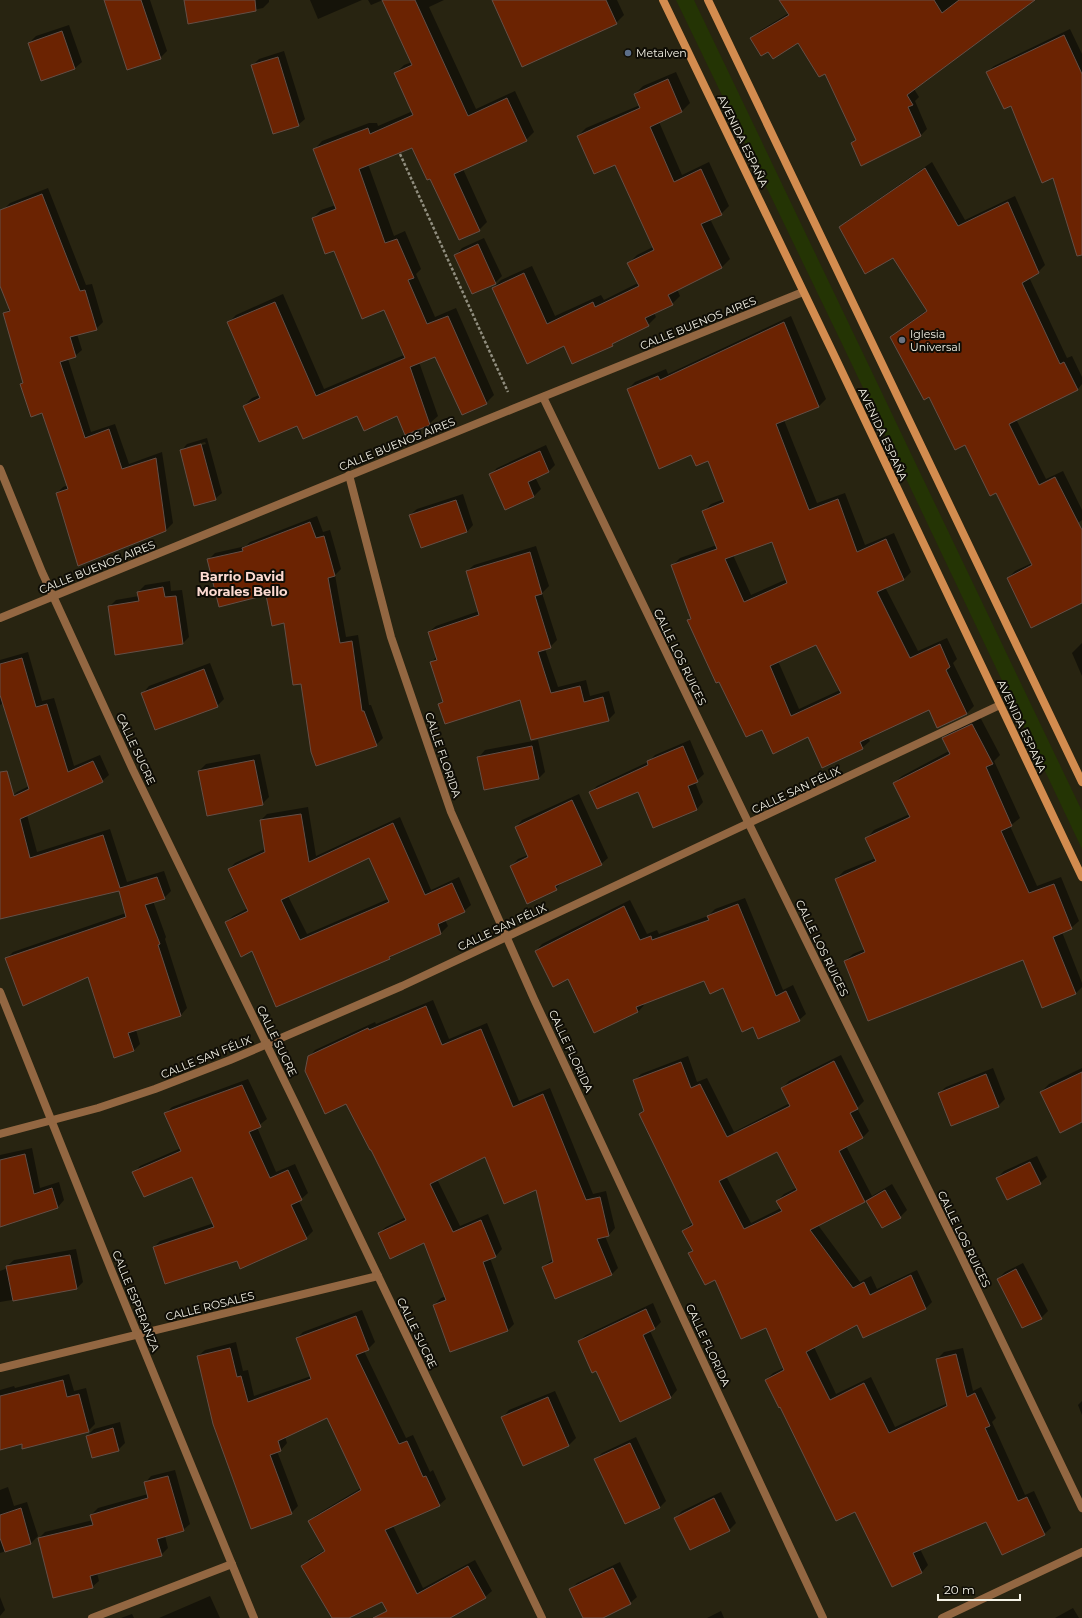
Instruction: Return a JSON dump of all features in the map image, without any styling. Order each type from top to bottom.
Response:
[{"type":"main road","name":"AVENIDA ESPAÑA","points":[[663,0],[804,292],[1082,877]]},
{"type":"main road","points":[[708,0],[1082,782]]},
{"type":"street","name":"CALLE BUENOS AIRES","points":[[0,618],[349,475],[804,292]]},
{"type":"street","name":"CALLE LOS RUICES","points":[[543,397],[1082,1508]]},
{"type":"street","name":"CALLE SUCRE","points":[[0,469],[21,524],[53,597],[133,770],[542,1618]]},
{"type":"street","name":"CALLE FLORIDA","points":[[349,475],[391,637],[415,711],[451,812],[507,938],[823,1618]]},
{"type":"street","name":"CALLE SAN FÉLIX","points":[[0,1134],[98,1108],[155,1089],[402,986],[507,938],[1000,705]]},
{"type":"street","name":"CALLE ESPERANZA","points":[[0,992],[254,1618]]},
{"type":"street","name":"CALLE ROSALES","points":[[0,1368],[378,1276]]},
{"type":"street","points":[[942,1618],[1082,1552]]},
{"type":"street","points":[[92,1618],[232,1564]]},
{"type":"path","points":[[400,154],[515,408]]},
{"type":"green space","points":[[676,0],[694,0],[1082,811],[1082,849],[845,350]]},
{"type":"building","points":[[104,0],[141,0],[161,59],[127,70]]},
{"type":"building","points":[[184,0],[255,0],[256,11],[188,24]]},
{"type":"building","points":[[382,0],[415,0],[468,116],[507,98],[527,141],[454,174],[480,231],[459,240],[430,179],[427,180],[412,148],[359,169],[385,243],[397,239],[414,278],[408,280],[427,324],[448,316],[487,404],[462,415],[435,357],[410,367],[430,425],[405,435],[397,416],[364,431],[357,416],[303,439],[297,426],[259,442],[243,406],[260,398],[227,322],[275,302],[316,396],[405,358],[384,310],[362,319],[334,251],[325,254],[312,218],[336,209],[313,149],[368,128],[370,134],[413,115],[394,73],[412,65]]},
{"type":"building","points":[[492,0],[606,0],[617,24],[522,67]]},
{"type":"building","points":[[779,0],[934,0],[942,13],[959,0],[1035,0],[907,95],[913,105],[908,107],[921,136],[861,166],[851,143],[856,140],[825,74],[819,77],[798,43],[773,59],[768,52],[761,56],[750,38],[789,15]]},
{"type":"building","points":[[62,31],[75,69],[41,81],[28,43]]},
{"type":"building","points":[[1064,35],[1082,74],[1082,255],[1077,256],[1053,178],[1042,183],[1011,106],[1004,109],[986,72]]},
{"type":"building","points":[[278,57],[299,126],[273,134],[251,65]]},
{"type":"building","points":[[668,79],[682,112],[650,127],[674,182],[701,169],[722,215],[701,224],[722,268],[668,295],[673,305],[645,318],[649,326],[612,344],[613,346],[572,364],[564,346],[527,364],[492,288],[524,273],[547,324],[593,302],[595,307],[639,286],[627,263],[654,250],[615,165],[594,174],[577,136],[640,108],[634,94]]},
{"type":"building","points":[[925,168],[958,226],[1008,202],[1039,273],[1022,283],[1060,364],[1064,362],[1078,390],[1009,424],[1039,485],[1055,477],[1082,530],[1082,603],[1031,628],[1007,578],[1032,565],[996,493],[990,496],[965,445],[955,450],[929,397],[924,400],[890,337],[927,311],[893,258],[865,274],[839,227]]},
{"type":"building","points":[[42,194],[80,291],[85,290],[97,330],[70,337],[76,357],[60,362],[85,438],[109,429],[122,469],[156,458],[166,531],[78,566],[56,493],[68,489],[42,413],[31,417],[20,384],[23,383],[3,313],[10,311],[0,286],[0,210]]},
{"type":"building","points":[[478,244],[496,284],[472,294],[454,255]]},
{"type":"building","points":[[784,322],[819,407],[776,424],[809,510],[838,499],[857,552],[886,539],[904,580],[877,592],[910,658],[940,644],[950,667],[946,670],[967,714],[937,728],[929,710],[860,742],[863,749],[822,768],[808,737],[773,754],[762,730],[746,737],[719,682],[716,683],[687,620],[691,619],[671,565],[717,549],[702,511],[724,502],[708,461],[696,466],[691,455],[659,469],[627,389],[658,376],[660,380]],"holes":[[[772,542],[787,583],[744,602],[725,559]],[[816,645],[841,693],[791,716],[770,666]]]},
{"type":"building","points":[[201,444],[216,500],[194,506],[180,450]]},
{"type":"building","points":[[540,451],[549,472],[528,482],[534,497],[505,510],[489,474]]},
{"type":"building","points":[[456,500],[467,532],[421,548],[409,515]]},
{"type":"building","points":[[310,522],[316,538],[324,536],[335,576],[328,578],[340,643],[352,641],[362,711],[364,711],[377,746],[316,766],[311,752],[301,684],[293,685],[284,623],[272,626],[266,595],[219,607],[207,559],[243,551],[242,548]]},
{"type":"building","points":[[530,552],[542,594],[535,596],[551,648],[538,652],[551,693],[580,686],[584,702],[603,697],[609,721],[531,740],[520,700],[445,724],[438,704],[443,702],[430,662],[437,660],[428,632],[479,615],[466,571]]},
{"type":"building","points":[[163,587],[165,597],[176,596],[183,644],[115,655],[108,606],[139,601],[137,592]]},
{"type":"building","points":[[22,658],[36,707],[47,704],[68,772],[93,761],[103,782],[20,819],[30,858],[103,835],[120,888],[157,877],[165,899],[145,905],[160,944],[158,945],[181,1016],[128,1033],[134,1051],[114,1058],[88,977],[23,1006],[5,958],[126,917],[119,891],[0,919],[0,772],[7,771],[14,796],[29,789],[0,695],[0,664]]},
{"type":"building","points":[[204,669],[218,707],[155,730],[141,693]]},
{"type":"building","points":[[972,724],[993,764],[986,767],[1012,826],[1001,831],[1029,893],[1054,884],[1072,929],[1053,937],[1076,994],[1042,1008],[1023,960],[868,1021],[844,961],[865,952],[835,879],[876,861],[865,838],[910,817],[893,783],[950,754],[942,738]]},
{"type":"building","points":[[532,746],[539,779],[484,790],[477,757]]},
{"type":"building","points":[[683,746],[698,782],[688,786],[697,810],[653,828],[638,792],[597,809],[589,792],[648,765],[647,761]]},
{"type":"building","points":[[254,760],[263,805],[207,816],[198,771]]},
{"type":"building","points":[[572,800],[602,865],[555,886],[557,890],[527,904],[510,866],[528,857],[515,827]]},
{"type":"building","points":[[301,814],[309,862],[393,823],[425,895],[452,883],[465,912],[438,924],[441,934],[389,957],[390,959],[276,1007],[252,951],[241,957],[225,922],[248,911],[228,869],[265,852],[260,820]],"holes":[[[369,858],[389,902],[300,940],[281,900]]]},
{"type":"building","points":[[738,904],[776,996],[786,991],[800,1021],[758,1039],[753,1027],[742,1032],[723,988],[710,994],[704,981],[636,1007],[638,1012],[594,1033],[568,979],[553,987],[535,951],[624,906],[640,940],[651,936],[652,940],[709,920],[707,916]]},
{"type":"building","points":[[426,1006],[442,1045],[481,1029],[513,1107],[543,1094],[586,1200],[600,1197],[609,1236],[597,1239],[612,1275],[555,1299],[542,1267],[553,1262],[536,1190],[504,1204],[485,1157],[430,1184],[453,1232],[481,1220],[496,1257],[483,1262],[508,1331],[450,1352],[433,1305],[446,1300],[424,1243],[390,1259],[378,1233],[406,1220],[346,1104],[325,1114],[305,1071],[308,1056],[368,1028],[369,1030]]},
{"type":"building","points":[[834,1061],[858,1109],[850,1113],[863,1138],[839,1151],[865,1202],[810,1230],[853,1288],[864,1282],[870,1295],[911,1275],[926,1309],[863,1338],[857,1325],[806,1352],[830,1400],[864,1383],[889,1433],[947,1406],[936,1359],[956,1354],[967,1397],[975,1393],[990,1426],[985,1428],[1018,1501],[1027,1497],[1045,1535],[1002,1555],[986,1522],[913,1553],[922,1573],[892,1587],[855,1512],[836,1521],[780,1407],[779,1408],[765,1380],[784,1370],[766,1328],[741,1339],[715,1280],[705,1285],[688,1253],[693,1251],[682,1231],[693,1225],[639,1114],[644,1111],[633,1080],[681,1062],[691,1088],[700,1084],[727,1137],[790,1106],[781,1088]],"holes":[[[777,1152],[797,1190],[776,1201],[782,1211],[744,1229],[719,1181]]]},
{"type":"building","points":[[1082,1072],[1082,1122],[1060,1133],[1040,1092]]},
{"type":"building","points":[[986,1074],[999,1107],[951,1126],[938,1093]]},
{"type":"building","points":[[242,1085],[261,1127],[249,1132],[270,1178],[288,1170],[302,1200],[291,1205],[307,1239],[240,1269],[237,1261],[165,1284],[153,1247],[214,1227],[192,1177],[144,1197],[132,1172],[181,1151],[164,1113]]},
{"type":"building","points":[[25,1154],[34,1194],[52,1188],[58,1208],[0,1227],[0,1160]]},
{"type":"building","points":[[1030,1162],[1041,1184],[1007,1200],[996,1178]]},
{"type":"building","points":[[885,1190],[901,1218],[882,1228],[866,1201]]},
{"type":"building","points":[[70,1255],[77,1289],[13,1301],[6,1266]]},
{"type":"building","points":[[1016,1269],[1042,1319],[1022,1328],[997,1279]]},
{"type":"building","points":[[646,1309],[655,1329],[643,1335],[671,1398],[620,1422],[596,1371],[592,1373],[578,1341]]},
{"type":"building","points":[[356,1316],[369,1350],[356,1355],[399,1444],[407,1441],[423,1477],[426,1476],[440,1506],[385,1530],[417,1594],[468,1566],[486,1598],[450,1618],[373,1618],[387,1611],[382,1602],[349,1618],[332,1618],[301,1566],[325,1551],[308,1521],[361,1490],[327,1418],[278,1441],[281,1451],[270,1455],[292,1514],[251,1529],[213,1424],[197,1356],[230,1348],[237,1377],[241,1376],[248,1402],[311,1379],[296,1338]]},
{"type":"building","points":[[63,1380],[67,1397],[79,1394],[89,1432],[22,1449],[22,1444],[0,1450],[0,1396]]},
{"type":"building","points":[[548,1397],[569,1446],[523,1466],[501,1417]]},
{"type":"building","points":[[113,1428],[119,1451],[92,1458],[86,1436]]},
{"type":"building","points":[[630,1443],[660,1508],[625,1524],[594,1459]]},
{"type":"building","points":[[168,1476],[184,1531],[157,1539],[162,1556],[90,1576],[93,1588],[53,1598],[38,1538],[93,1525],[90,1515],[148,1498],[144,1482]]},
{"type":"building","points":[[714,1498],[730,1531],[690,1550],[674,1518]]},
{"type":"building","points":[[21,1508],[31,1544],[5,1552],[0,1538],[0,1515]]},
{"type":"building","points":[[613,1568],[631,1604],[603,1618],[583,1618],[569,1589]]},
{"type":"place","name":"Metalven","points":[[628,53]]},
{"type":"place","name":"Iglesia Universal","points":[[902,340]]},
{"type":"district","name":"Barrio David Morales Bello","points":[[242,584]]}]
